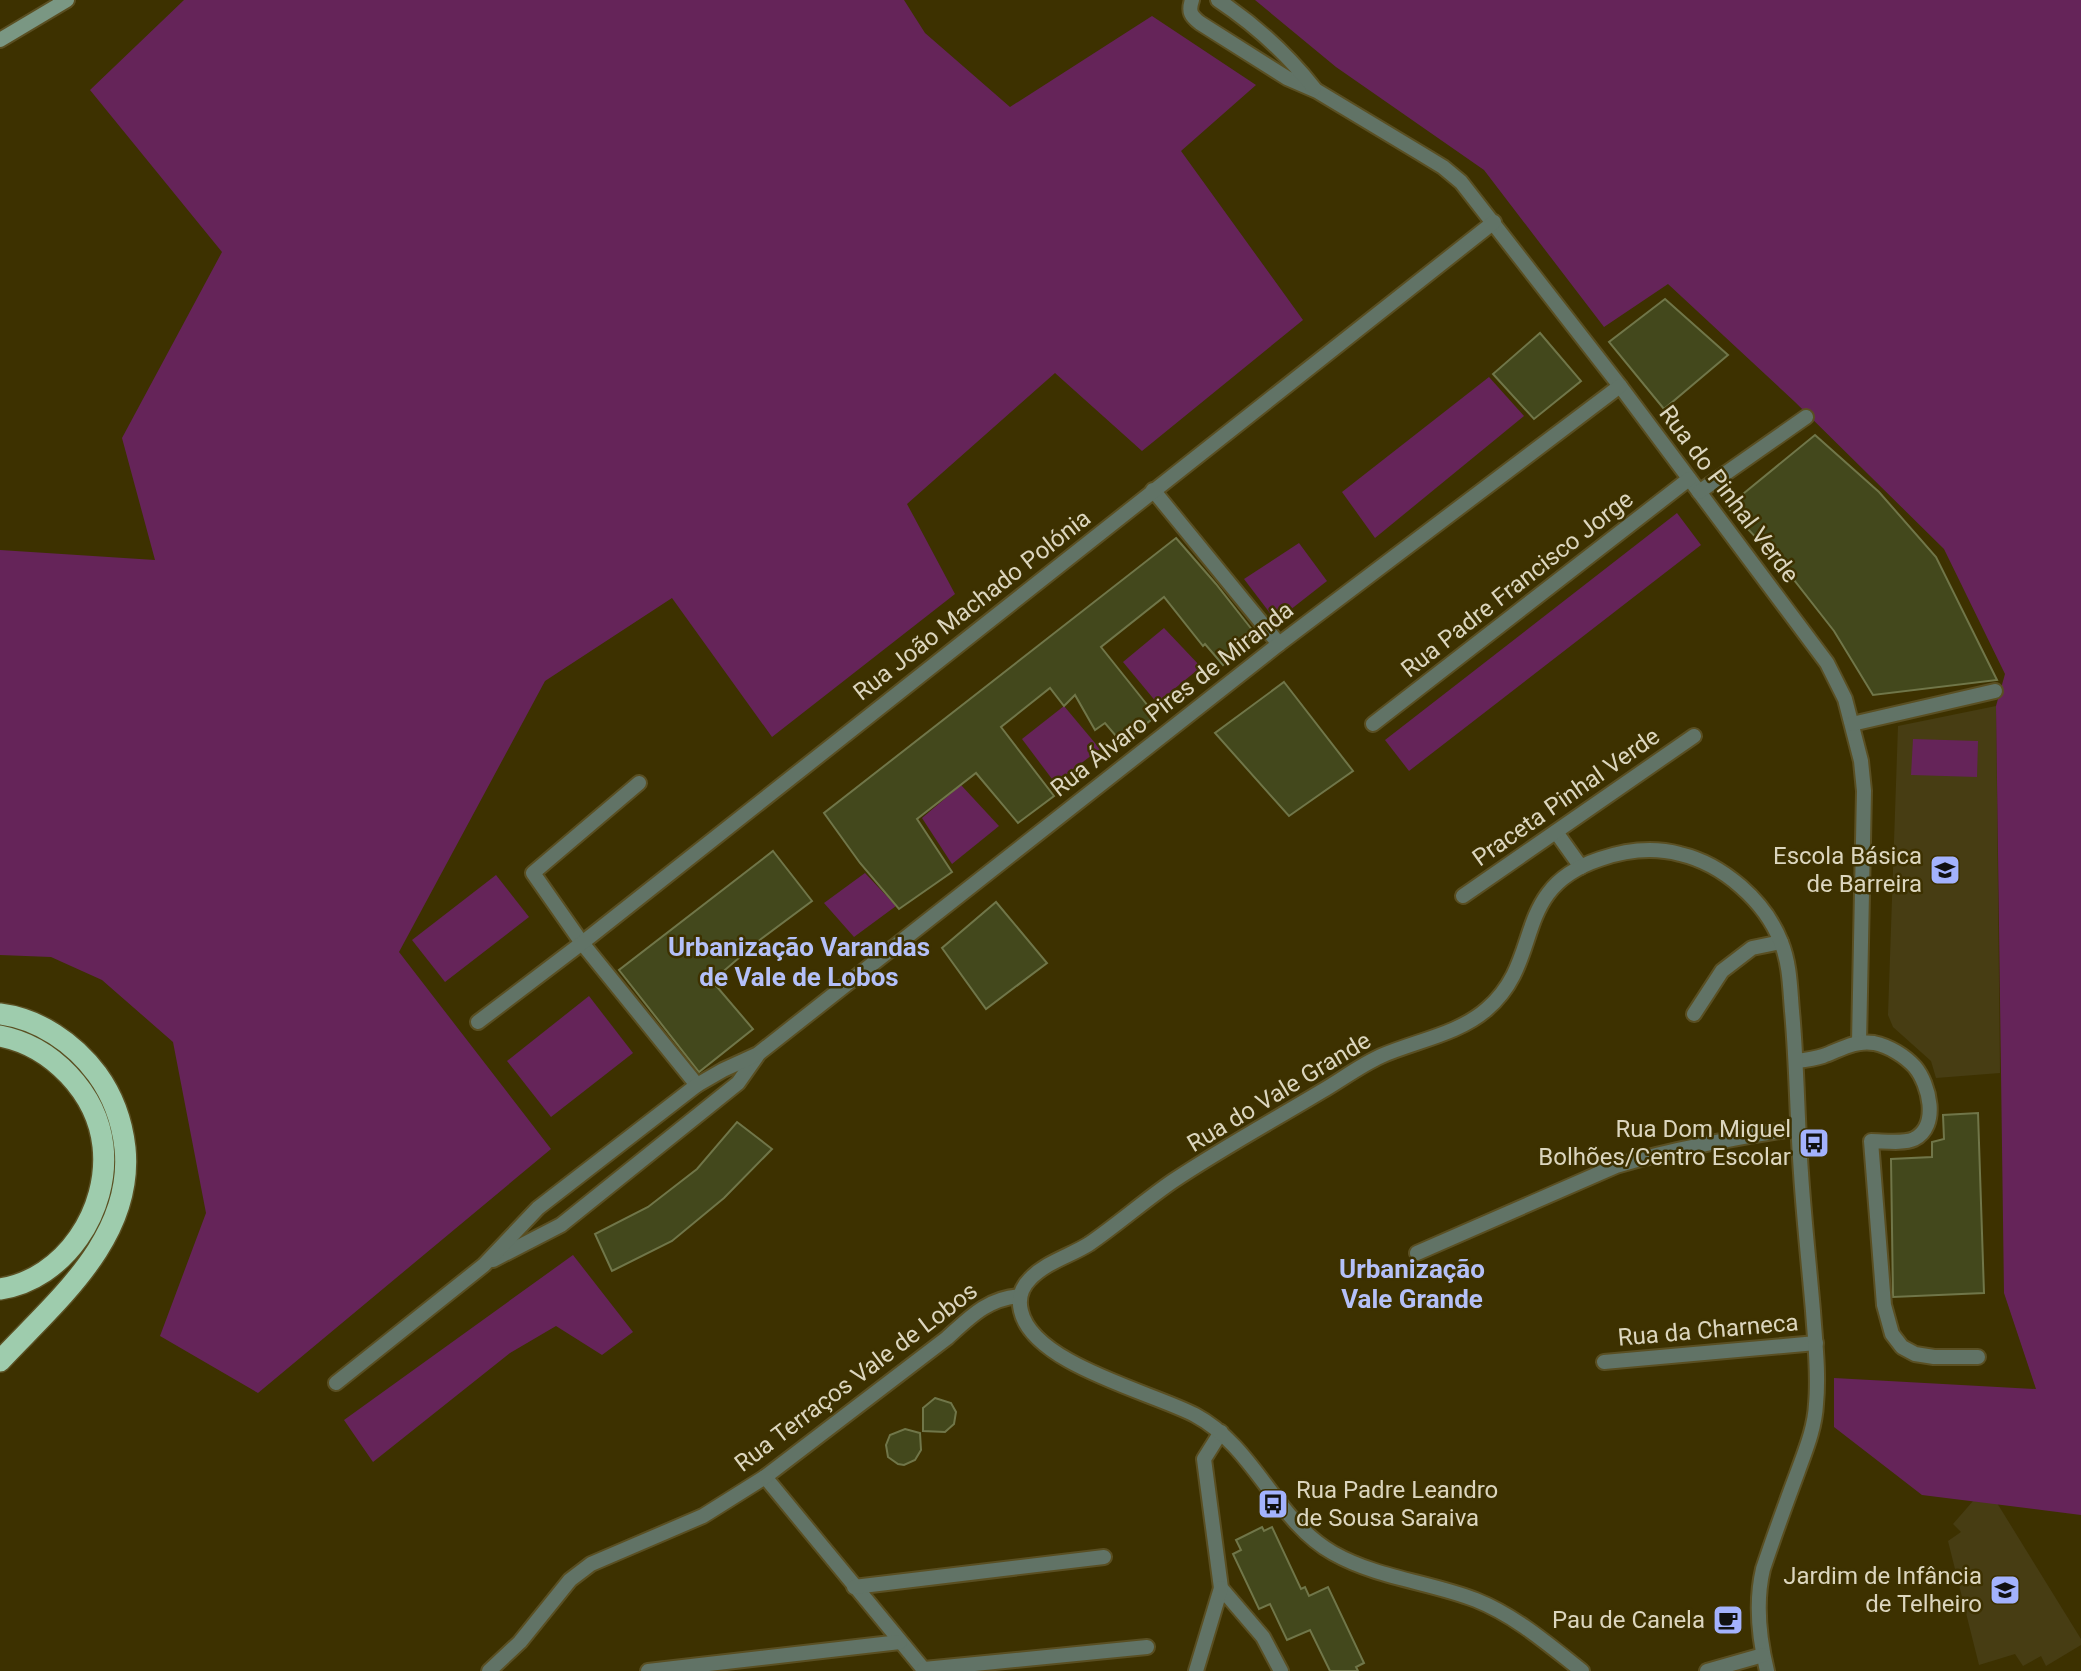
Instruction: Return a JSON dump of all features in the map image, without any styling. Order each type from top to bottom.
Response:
[{"type":"highway","points":[[0,1014],[24,1019],[59,1036],[95,1071],[118,1113],[123,1132],[126,1166],[120,1204],[97,1252],[63,1294],[0,1361]]},
{"type":"highway","points":[[0,1036],[34,1048],[74,1080],[89,1103],[100,1131],[104,1165],[97,1202],[81,1236],[70,1250],[41,1274],[0,1289]]},
{"type":"main road","points":[[0,40],[67,0]]},
{"type":"street","points":[[1192,0],[1189,10],[1192,17],[1200,23],[1287,78],[1317,91]]},
{"type":"street","points":[[1218,0],[1266,37],[1299,68],[1317,91]]},
{"type":"street","name":"Rua do Pinhal Verde","points":[[1317,91],[1443,167],[1461,182],[1620,386],[1827,663],[1845,699],[1852,723],[1861,761],[1864,792],[1859,1043]]},
{"type":"street","name":"Rua João Machado Polónia","points":[[478,1022],[582,943],[1494,222]]},
{"type":"street","name":"Rua Álvaro Pires de Miranda","points":[[335,1382],[484,1265],[538,1208],[697,1086],[758,1054],[1279,644],[1620,386]]},
{"type":"street","points":[[1699,492],[1806,417]]},
{"type":"street","name":"Rua Padre Francisco Jorge","points":[[1373,724],[1689,479]]},
{"type":"street","points":[[1153,490],[1279,644]]},
{"type":"street","points":[[1852,723],[1995,691]]},
{"type":"street","name":"Praceta Pinhal Verde","points":[[1463,896],[1694,736]]},
{"type":"street","points":[[639,783],[533,873],[582,943],[697,1086]]},
{"type":"street","points":[[1556,832],[1581,867]]},
{"type":"street","name":"Rua do Vale Grande","points":[[1020,1296],[1029,1280],[1044,1267],[1085,1247],[1173,1181],[1380,1056],[1447,1031],[1484,1012],[1509,984],[1540,903],[1562,876],[1592,861],[1628,851],[1682,854],[1720,870],[1768,916],[1788,964],[1798,1128],[1816,1343],[1817,1403],[1812,1430],[1758,1589],[1763,1655],[1767,1671]]},
{"type":"street","points":[[1694,1014],[1722,971],[1752,948],[1781,942]]},
{"type":"street","points":[[1796,1061],[1821,1057],[1859,1043],[1874,1044],[1898,1053],[1919,1073],[1929,1100],[1928,1119],[1923,1131],[1913,1140],[1871,1141],[1884,1305],[1892,1334],[1902,1347],[1915,1354],[1934,1357],[1978,1357]]},
{"type":"street","name":"Rua Álvaro Pires de Miranda","points":[[484,1265],[561,1225],[738,1083],[758,1054]]},
{"type":"street","points":[[1417,1252],[1616,1166],[1648,1156],[1728,1139],[1798,1128]]},
{"type":"street","points":[[1020,1296],[1020,1309],[1033,1334],[1054,1351],[1080,1367],[1189,1412],[1221,1432],[1317,1543],[1356,1564],[1478,1601],[1532,1631],[1582,1671]]},
{"type":"street","name":"Rua Terraços Vale de Lobos","points":[[489,1671],[520,1642],[570,1580],[591,1564],[703,1516],[765,1477],[938,1346],[988,1303],[1004,1297],[1020,1296]]},
{"type":"street","name":"Rua da Charneca","points":[[1604,1362],[1816,1343]]},
{"type":"street","points":[[1196,1671],[1221,1588],[1204,1459],[1221,1432]]},
{"type":"street","points":[[765,1477],[925,1670],[1147,1647]]},
{"type":"street","points":[[854,1587],[1104,1557]]},
{"type":"street","points":[[1221,1588],[1263,1637],[1280,1671]]},
{"type":"street","points":[[648,1671],[900,1643]]},
{"type":"street","points":[[1707,1671],[1763,1655]]},
{"type":"shaded area","points":[[184,0],[904,0],[925,33],[1010,107],[1152,16],[1256,85],[1181,151],[1303,320],[1142,451],[1055,373],[907,504],[955,594],[772,737],[672,598],[545,681],[399,952],[551,1149],[258,1393],[160,1336],[206,1213],[173,1042],[102,980],[51,957],[0,955],[0,550],[155,560],[122,438],[222,252],[90,90]]},
{"type":"shaded area","points":[[1255,0],[2081,0],[2081,1515],[1922,1495],[1834,1427],[1834,1378],[2036,1389],[2004,1293],[1996,706],[2005,674],[1944,549],[1795,402],[1668,284],[1604,327],[1484,170],[1336,67]]},
{"type":"shaded area","points":[[1489,377],[1524,416],[1375,538],[1342,492]]},
{"type":"shaded area","points":[[1677,513],[1701,545],[1409,771],[1385,740]]},
{"type":"shaded area","points":[[1299,543],[1327,581],[1276,621],[1244,579]]},
{"type":"shaded area","points":[[1164,628],[1201,667],[1157,703],[1123,662]]},
{"type":"shaded area","points":[[1064,706],[1100,749],[1055,783],[1022,739]]},
{"type":"shaded area","name":"Escola Básica de Barreira","points":[[1996,706],[2000,1073],[1936,1078],[1931,1061],[1893,1027],[1888,1015],[1898,726]]},
{"type":"shaded area","points":[[1913,739],[1978,741],[1977,777],[1911,775]]},
{"type":"shaded area","points":[[961,785],[999,826],[952,864],[922,818]]},
{"type":"shaded area","points":[[865,873],[896,906],[854,937],[824,903]]},
{"type":"shaded area","points":[[496,875],[529,917],[445,982],[412,940]]},
{"type":"shaded area","points":[[589,996],[633,1053],[551,1117],[507,1061]]},
{"type":"shaded area","points":[[573,1255],[633,1332],[602,1355],[556,1326],[510,1353],[373,1462],[344,1420]]},
{"type":"shaded area","name":"Jardim de Infância de Telheiro","points":[[1973,1501],[1997,1503],[2081,1639],[2081,1645],[2046,1666],[2041,1656],[2023,1666],[2015,1654],[1979,1665],[1948,1541],[1961,1532],[1953,1524]]},
{"type":"building","points":[[1665,299],[1728,355],[1664,409],[1609,342]]},
{"type":"building","points":[[1540,333],[1581,381],[1534,419],[1493,374]]},
{"type":"building","points":[[1815,435],[1879,492],[1936,557],[1997,680],[1873,695],[1834,631],[1783,566],[1727,507]]},
{"type":"building","points":[[1176,538],[1257,636],[1223,665],[1205,644],[1203,646],[1164,597],[1101,647],[1156,716],[1122,743],[1105,723],[1095,730],[1075,695],[1064,706],[1050,688],[1001,727],[1054,796],[1018,823],[976,773],[917,819],[952,872],[899,909],[860,863],[824,813]]},
{"type":"building","points":[[1284,682],[1353,771],[1289,816],[1215,733]]},
{"type":"building","points":[[773,851],[812,901],[761,939],[712,981],[753,1029],[699,1072],[619,970]]},
{"type":"building","points":[[996,902],[1047,963],[986,1009],[942,948]]},
{"type":"building","points":[[1978,1113],[1984,1293],[1893,1297],[1891,1159],[1932,1157],[1932,1142],[1944,1139],[1943,1115]]},
{"type":"building","points":[[737,1122],[772,1149],[724,1198],[672,1241],[612,1271],[595,1234],[648,1207],[697,1169]]},
{"type":"building","points":[[935,1398],[951,1403],[956,1412],[954,1424],[945,1432],[923,1431],[923,1408]]},
{"type":"building","points":[[905,1429],[920,1433],[921,1450],[915,1460],[904,1465],[888,1457],[886,1445],[890,1435]]},
{"type":"building","points":[[1262,1527],[1264,1531],[1272,1527],[1301,1589],[1305,1587],[1309,1596],[1328,1587],[1364,1663],[1356,1667],[1358,1671],[1330,1671],[1310,1630],[1287,1640],[1270,1604],[1259,1609],[1233,1554],[1241,1550],[1236,1540]]},
{"type":"place","name":"Escola Básica de Barreira","points":[[1945,870]]},
{"type":"place","name":"Rua Dom Miguel Bolhões/Centro Escolar","points":[[1814,1143]]},
{"type":"place","name":"Rua Padre Leandro de Sousa Saraiva","points":[[1273,1504]]},
{"type":"place","name":"Jardim de Infância de Telheiro","points":[[2005,1590]]},
{"type":"place","name":"Pau de Canela","points":[[1728,1620]]},
{"type":"district","name":"Urbanização Varandas de Vale de Lobos","points":[[799,962]]},
{"type":"district","name":"Urbanização Vale Grande","points":[[1412,1284]]}]
